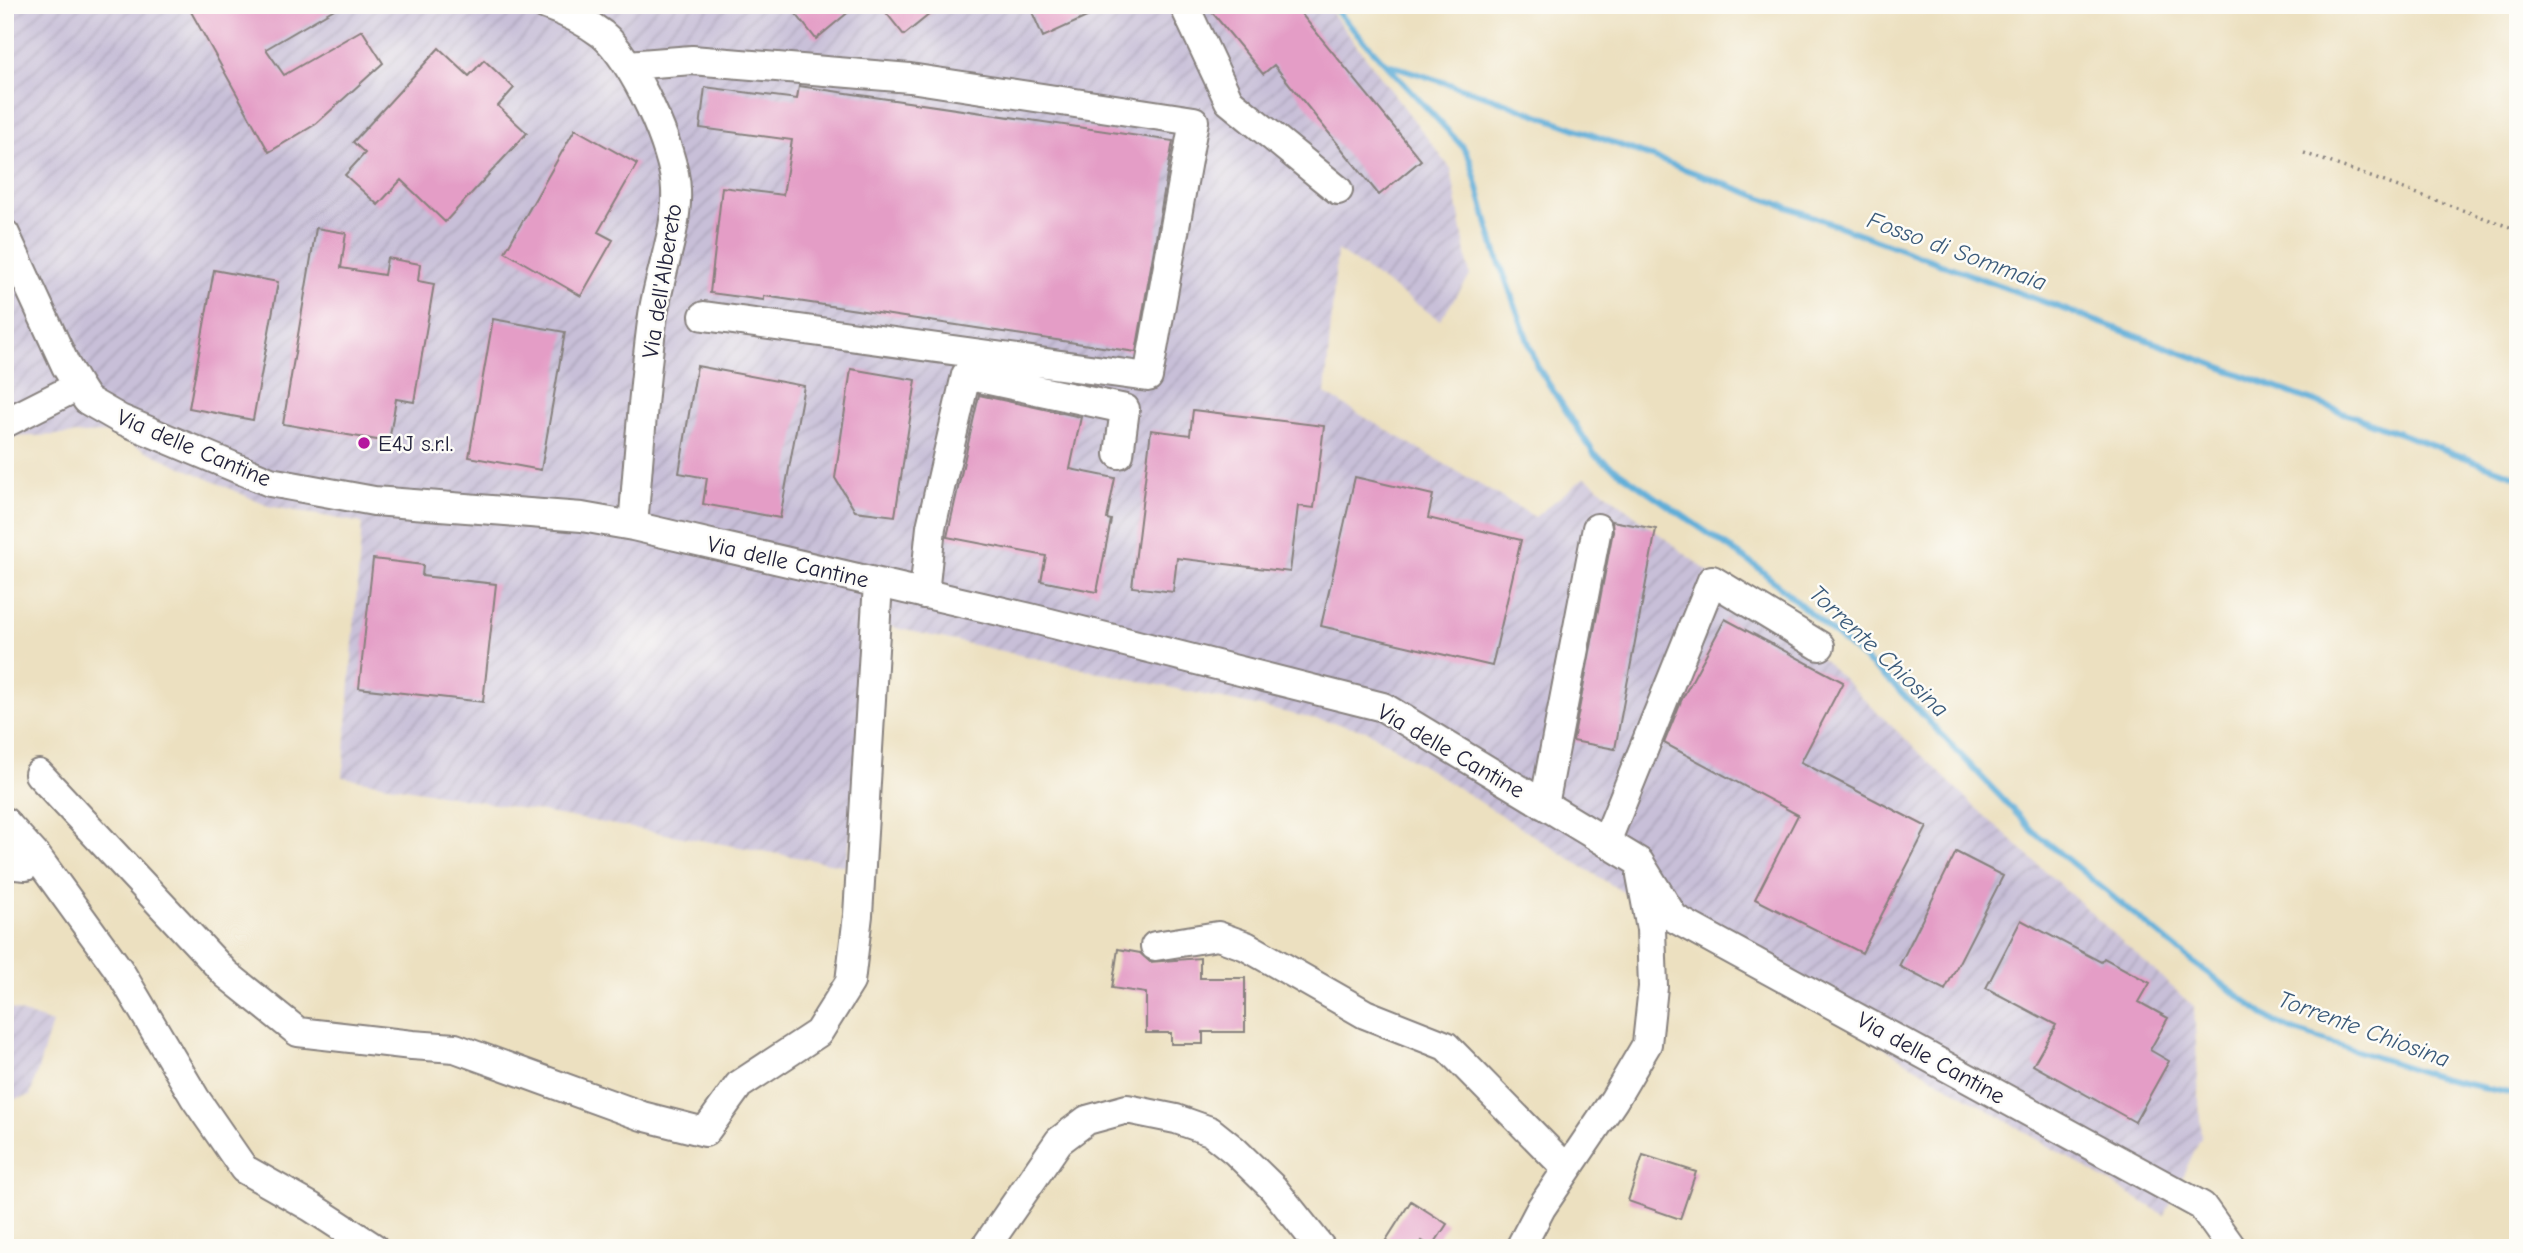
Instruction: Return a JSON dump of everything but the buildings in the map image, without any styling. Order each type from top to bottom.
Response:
[{"type":"street","name":"Via dell'Albereto","points":[[546,5],[568,13],[604,35],[628,65],[667,148],[677,191],[653,312],[633,526]]},
{"type":"street","points":[[1184,5],[1229,101],[1338,190]]},
{"type":"street","points":[[628,65],[692,60],[910,78],[1194,121],[1148,377],[704,316]]},
{"type":"street","name":"Via delle Cantine","points":[[5,234],[66,366],[87,400],[120,419],[271,482],[374,501],[582,517],[633,526],[924,594],[1383,707],[1639,862],[1674,918],[2202,1206],[2232,1248]]},
{"type":"street","points":[[924,594],[931,527],[966,375],[1125,409],[1119,454]]},
{"type":"street","points":[[5,423],[78,386]]},
{"type":"street","points":[[1544,805],[1597,528]]},
{"type":"street","points":[[1606,842],[1712,580],[1820,646]]},
{"type":"street","points":[[39,774],[226,974],[298,1032],[456,1048],[642,1116],[705,1132],[739,1085],[818,1033],[850,982],[858,915],[878,583]]},
{"type":"street","points":[[5,822],[37,856],[119,971],[195,1098],[244,1169],[374,1248]]},
{"type":"street","points":[[5,864],[26,866],[37,856]]},
{"type":"street","points":[[1520,1248],[1541,1208],[1614,1100],[1647,1044],[1653,975],[1651,929],[1639,862]]},
{"type":"street","points":[[1155,946],[1218,936],[1237,943],[1365,1014],[1446,1046],[1567,1169]]},
{"type":"street","points":[[985,1248],[1059,1141],[1087,1120],[1127,1109],[1176,1119],[1210,1130],[1273,1188],[1321,1248]]},
{"type":"path","points":[[2304,153],[2518,230]]},
{"type":"shaded area","points":[[5,5],[1326,5],[1451,169],[1470,276],[1440,320],[1337,250],[1325,394],[1535,517],[1585,477],[1827,663],[1974,806],[2194,1007],[2201,1137],[2164,1215],[1613,886],[1366,730],[882,625],[846,866],[343,777],[362,523],[268,506],[107,433],[10,437],[5,442]]},
{"type":"shaded area","points":[[5,1007],[52,1023],[30,1096],[5,1101]]},
{"type":"waterway","name":"Torrente Chiosina","points":[[1331,5],[1463,147],[1470,159],[1495,250],[1537,366],[1595,455],[1757,567],[1897,688],[2034,832],[2190,960],[2274,1022],[2444,1079],[2518,1095]]},
{"type":"waterway","name":"Fosso di Sommaia","points":[[1385,63],[1492,98],[2518,477]]},
{"type":"place","name":"E4J s.r.l.","points":[[364,443]]}]
